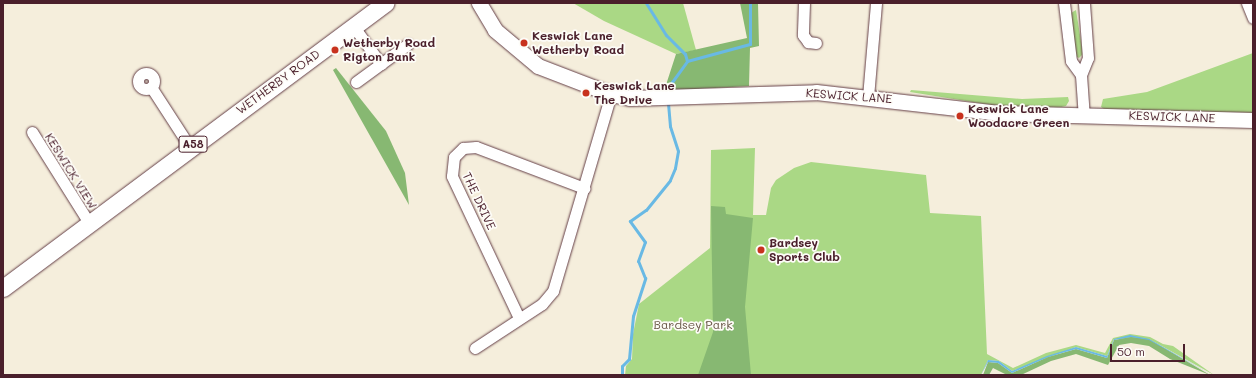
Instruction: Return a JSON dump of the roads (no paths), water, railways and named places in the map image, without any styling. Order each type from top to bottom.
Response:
[{"type":"main road","name":"WETHERBY ROAD","points":[[3,288],[190,147],[386,3]]},
{"type":"street","name":"KESWICK LANE","points":[[479,3],[495,30],[538,66],[611,94],[667,98],[802,92],[868,97],[999,113],[1084,114],[1253,120]]},
{"type":"street","points":[[804,3],[803,35],[808,42],[816,44]]},
{"type":"street","points":[[868,97],[876,3]]},
{"type":"street","points":[[1064,3],[1071,61],[1081,75]]},
{"type":"street","points":[[1084,3],[1088,58],[1081,75],[1084,114]]},
{"type":"street","points":[[1247,3],[1253,18]]},
{"type":"street","points":[[354,27],[380,64]]},
{"type":"street","points":[[356,82],[408,44]]},
{"type":"street","points":[[151,87],[190,147]]},
{"type":"street","points":[[475,348],[546,300],[553,291],[611,94]]},
{"type":"street","name":"KESWICK VIEW","points":[[32,132],[89,223]]},
{"type":"street","name":"THE DRIVE","points":[[519,318],[452,176],[454,157],[463,148],[476,147],[544,171],[584,188]]},
{"type":"water","points":[[1130,335],[1149,339],[1212,375],[1149,340],[1131,337],[1114,340],[1107,358],[1076,349],[1048,357],[1012,373],[998,363],[988,362],[981,375],[988,360],[999,361],[1012,371],[1047,356],[1076,347],[1107,356],[1114,339]]},
{"type":"waterway","points":[[646,3],[666,35],[685,54],[687,61]]},
{"type":"waterway","points":[[669,93],[672,82],[687,61],[750,44],[750,3]]},
{"type":"waterway","points":[[622,375],[622,366],[629,359],[633,316],[645,278],[638,261],[645,242],[630,221],[646,210],[670,180],[675,168],[678,151],[670,126],[668,101]]},
{"type":"place","name":"Keswick Lane Wetherby Road","points":[[524,43]]},
{"type":"place","name":"Wetherby Road Rigton Bank","points":[[335,50]]},
{"type":"place","name":"Keswick Lane The Drive","points":[[586,93]]},
{"type":"place","name":"Keswick Lane Woodacre Green","points":[[960,116]]},
{"type":"place","name":"Bardsey Sports Club","points":[[761,250]]},
{"type":"park label","name":"Bardsey Park","points":[[693,325]]}]
